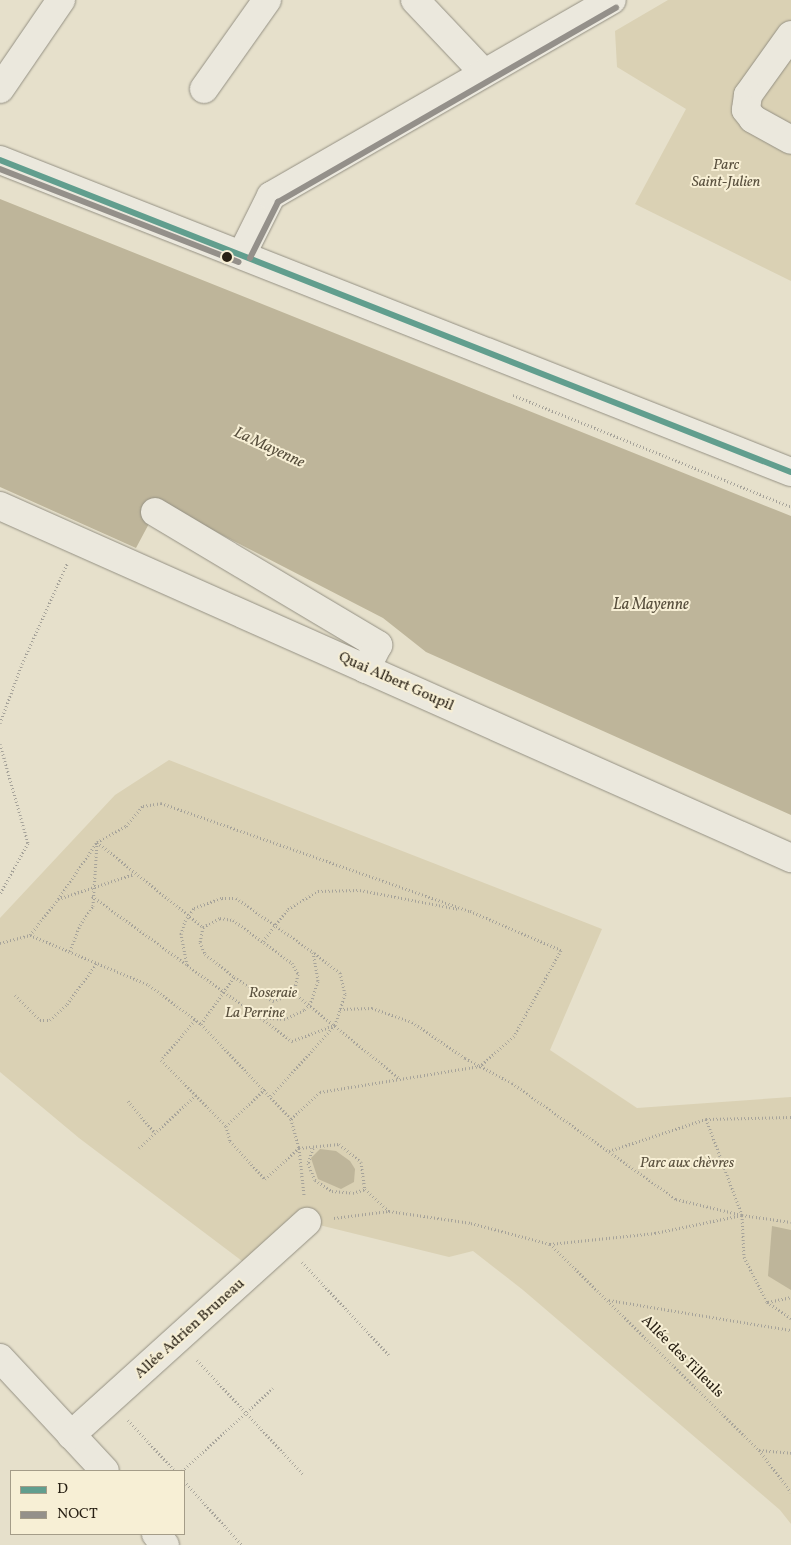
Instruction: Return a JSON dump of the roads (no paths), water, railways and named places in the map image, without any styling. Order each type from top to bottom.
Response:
[{"type":"street","points":[[0,89],[61,0]]},
{"type":"street","points":[[204,89],[267,0]]},
{"type":"street","points":[[414,0],[483,72]]},
{"type":"street","points":[[242,254],[271,196],[483,72],[612,0]]},
{"type":"street","points":[[791,35],[748,95],[746,110],[753,119],[791,140]]},
{"type":"street","points":[[0,160],[791,472]]},
{"type":"street","name":"Quai Albert Goupil","points":[[0,506],[77,542],[791,858]]},
{"type":"street","points":[[155,512],[378,645],[366,669]]},
{"type":"street","name":"Allée Adrien Bruneau","points":[[71,1435],[307,1222]]},
{"type":"street","points":[[0,1358],[104,1470]]},
{"type":"street","points":[[157,1535],[165,1545]]},
{"type":"water","name":"La Mayenne","points":[[0,199],[791,516],[791,815],[426,652],[383,618],[160,503],[136,548],[0,487]]},
{"type":"water","points":[[320,1149],[336,1151],[350,1161],[355,1169],[354,1182],[341,1189],[318,1179],[311,1158]]},
{"type":"water","points":[[772,1226],[791,1230],[791,1290],[768,1276]]},
{"type":"park label","name":"Parc Saint-Julien","points":[[726,174]]},
{"type":"park label","name":"Roseraie","points":[[273,994]]},
{"type":"park label","name":"La Perrine","points":[[255,1014]]},
{"type":"park label","name":"Parc aux chèvres","points":[[687,1164]]}]
